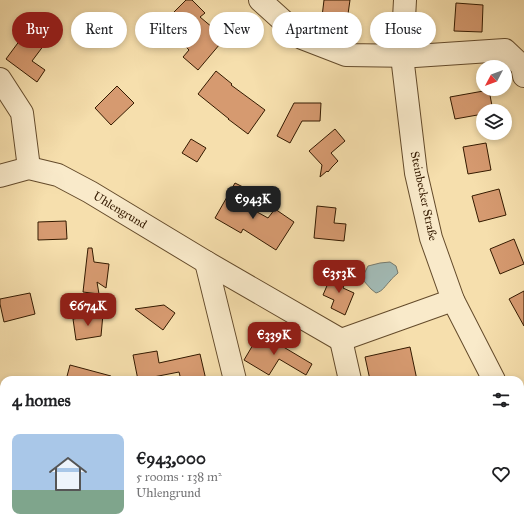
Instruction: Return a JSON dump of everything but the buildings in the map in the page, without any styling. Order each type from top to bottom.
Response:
[{"type":"street","name":"Steinbecker Straße","points":[[405,0],[402,56],[416,174],[431,238],[453,300],[492,376]]},
{"type":"street","points":[[262,1],[302,38],[346,55],[415,56],[505,50],[522,66],[524,76]]},
{"type":"street","points":[[0,78],[22,112],[29,168]]},
{"type":"street","name":"Uhlengrund","points":[[0,176],[29,168],[58,175],[90,192],[206,262],[341,340]]},
{"type":"street","points":[[206,262],[234,376]]},
{"type":"street","points":[[349,376],[341,340],[453,300]]},
{"type":"water","points":[[390,262],[396,266],[398,273],[382,290],[376,293],[363,280],[364,274],[368,266]]}]
